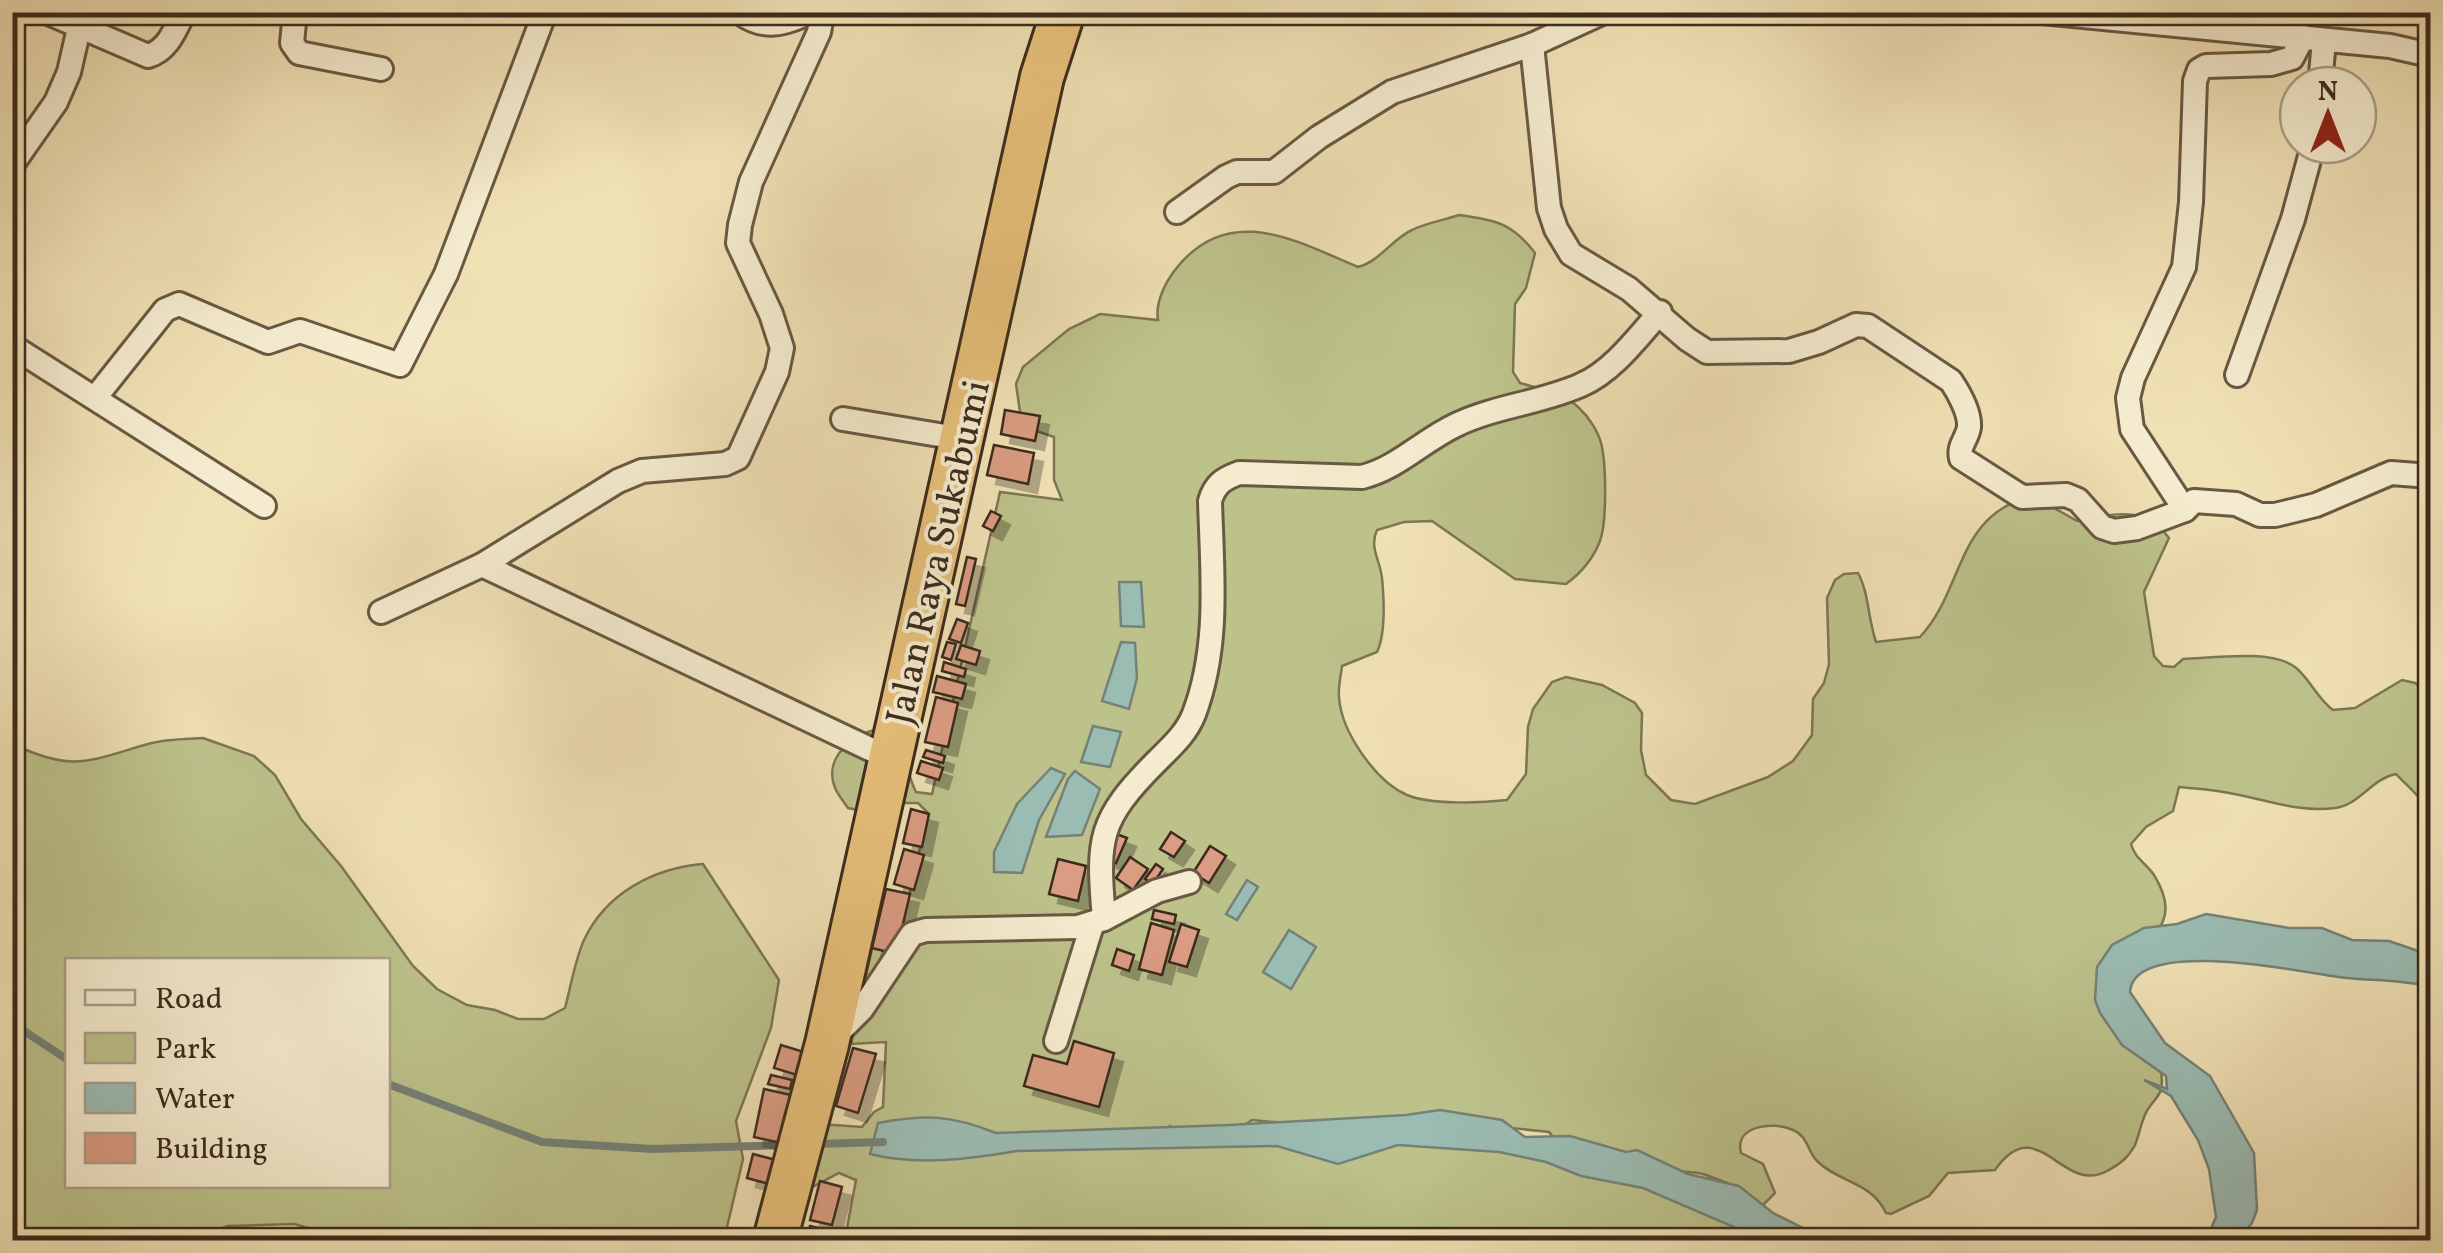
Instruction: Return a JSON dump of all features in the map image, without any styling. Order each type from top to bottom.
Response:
[{"type":"highway","name":"Jalan Raya Sukabumi","points":[[776,1240],[827,1044],[1042,77],[1063,12]]},
{"type":"street","points":[[46,12],[148,56],[168,43],[184,12]]},
{"type":"street","points":[[295,12],[292,43],[299,53],[381,68]]},
{"type":"street","points":[[95,398],[165,310],[179,304],[268,342],[300,331],[400,366],[446,274],[545,12]]},
{"type":"street","points":[[382,612],[482,564],[618,481],[642,471],[725,464],[738,458],[777,372],[782,348],[738,242],[740,225],[751,182],[821,21],[813,12],[781,24],[753,23],[738,12]]},
{"type":"street","points":[[1177,212],[1226,176],[1236,172],[1274,172],[1320,137],[1392,92],[1532,44],[1604,12]]},
{"type":"street","points":[[2042,12],[2390,46],[2430,54]]},
{"type":"street","points":[[12,164],[56,102],[69,72],[80,28]]},
{"type":"street","points":[[2313,38],[2317,65]]},
{"type":"street","points":[[2185,510],[2132,429],[2128,398],[2133,378],[2184,266],[2196,81],[2199,70],[2206,66],[2271,64],[2292,58],[2313,38]]},
{"type":"street","points":[[1532,44],[1550,217],[1556,229],[1572,254],[1614,278],[1707,352],[1789,350],[1856,325],[1868,326],[1952,381],[1960,393],[1969,424],[1959,450],[1960,458],[2022,497],[2066,495],[2078,500],[2102,527],[2114,530],[2137,528],[2185,510],[2194,501],[2236,504],[2260,514],[2275,514],[2316,506],[2391,473],[2430,476]]},
{"type":"street","points":[[2237,374],[2293,219],[2308,165]]},
{"type":"street","points":[[1056,1042],[1098,922],[1101,840],[1108,820],[1123,796],[1184,734],[1211,655],[1210,501],[1214,488],[1238,473],[1362,477],[1377,473],[1430,438],[1468,419],[1581,386],[1598,375],[1660,312]]},
{"type":"street","points":[[12,346],[264,506]]},
{"type":"street","points":[[842,419],[963,439]]},
{"type":"street","points":[[482,564],[891,759]]},
{"type":"street","points":[[827,1044],[862,1008],[912,934],[926,930],[1098,922],[1156,891],[1189,882]]},
{"type":"green space","points":[[1459,215],[1502,225],[1519,235],[1535,253],[1526,288],[1515,304],[1513,372],[1520,383],[1572,402],[1593,425],[1603,456],[1604,521],[1594,554],[1566,584],[1515,579],[1432,521],[1404,522],[1377,530],[1375,548],[1384,606],[1380,644],[1377,652],[1342,666],[1339,697],[1346,725],[1362,754],[1395,788],[1429,800],[1507,800],[1526,774],[1528,727],[1533,709],[1552,682],[1566,677],[1602,685],[1635,703],[1642,713],[1641,750],[1646,775],[1671,800],[1695,804],[1768,777],[1793,761],[1812,735],[1813,699],[1824,683],[1829,664],[1827,598],[1835,580],[1844,574],[1858,573],[1876,642],[1920,637],[1935,618],[1975,536],[2008,505],[2033,496],[2077,521],[2114,514],[2143,517],[2169,538],[2144,592],[2154,656],[2163,666],[2174,667],[2183,659],[2241,656],[2285,661],[2305,677],[2333,710],[2355,708],[2402,680],[2415,683],[2430,695],[2430,895],[2424,874],[2427,814],[2420,799],[2396,774],[2344,806],[2322,809],[2179,787],[2173,811],[2146,827],[2131,844],[2163,894],[2166,910],[2162,923],[2106,973],[2107,1004],[2114,1025],[2125,1039],[2155,1060],[2162,1077],[2161,1090],[2146,1113],[2130,1154],[2107,1171],[2091,1176],[2077,1173],[2037,1150],[2024,1148],[2010,1154],[1995,1170],[1948,1173],[1929,1196],[1891,1214],[1872,1194],[1817,1161],[1798,1133],[1785,1127],[1766,1126],[1749,1131],[1740,1144],[1741,1153],[1763,1164],[1775,1193],[1761,1207],[1747,1201],[1729,1184],[1706,1175],[1649,1169],[1630,1154],[1612,1155],[1597,1146],[1557,1142],[1549,1132],[1511,1128],[1463,1116],[1444,1124],[1437,1115],[1416,1120],[1333,1124],[1252,1120],[1232,1134],[1181,1136],[1170,1126],[1166,1129],[1177,1146],[1277,1144],[1338,1163],[1397,1143],[1499,1150],[1547,1160],[1582,1175],[1644,1186],[1765,1240],[856,1240],[847,1228],[856,1180],[839,1173],[803,1192],[784,1192],[785,1164],[794,1138],[806,1123],[862,1127],[883,1107],[886,1042],[851,1044],[873,944],[901,931],[928,813],[918,803],[901,803],[895,824],[888,828],[874,813],[848,808],[835,788],[834,764],[857,738],[891,727],[916,792],[932,794],[1000,492],[1062,500],[1054,480],[1054,437],[1022,426],[1016,384],[1023,367],[1069,329],[1100,314],[1158,320],[1159,300],[1171,275],[1196,249],[1217,237],[1240,232],[1287,238],[1358,267],[1412,230]]},
{"type":"green space","points":[[203,738],[254,756],[275,775],[301,819],[341,866],[413,966],[437,989],[467,1005],[518,1019],[544,1019],[565,1008],[584,940],[593,923],[618,896],[650,877],[703,864],[779,980],[771,1028],[736,1121],[743,1159],[724,1240],[326,1240],[312,1229],[294,1224],[228,1226],[189,1240],[13,1240],[13,744],[51,759],[80,761],[168,740]]},
{"type":"water","points":[[1119,582],[1141,582],[1144,627],[1121,626]]},
{"type":"water","points":[[1121,642],[1135,643],[1137,678],[1129,709],[1102,701]]},
{"type":"water","points":[[1093,726],[1121,732],[1110,767],[1081,762]]},
{"type":"water","points":[[1051,768],[1065,774],[1039,820],[1022,873],[994,872],[994,852],[1017,804]]},
{"type":"water","points":[[1075,771],[1100,789],[1082,835],[1046,837],[1068,779]]},
{"type":"water","points":[[1247,880],[1258,887],[1237,920],[1226,914]]},
{"type":"water","points":[[2206,914],[2289,928],[2322,928],[2352,940],[2389,941],[2430,955],[2430,987],[2222,962],[2159,965],[2139,975],[2130,992],[2165,1043],[2210,1076],[2254,1153],[2257,1210],[2238,1240],[2206,1240],[2216,1217],[2209,1169],[2198,1140],[2171,1096],[2144,1080],[2167,1089],[2166,1076],[2122,1045],[2095,1000],[2097,967],[2112,945],[2144,928],[2177,924]]},
{"type":"water","points":[[1289,930],[1316,947],[1291,989],[1263,972]]},
{"type":"water","points":[[1440,1110],[1502,1120],[1525,1137],[1570,1136],[1626,1152],[1637,1150],[1688,1174],[1739,1186],[1773,1213],[1823,1238],[1847,1240],[1764,1240],[1643,1188],[1581,1176],[1546,1162],[1499,1152],[1398,1145],[1338,1164],[1277,1146],[1017,1151],[925,1160],[870,1154],[878,1123],[910,1118],[952,1120],[996,1133],[1229,1125]]},
{"type":"building","points":[[1005,410],[1040,416],[1035,441],[1001,434]]},
{"type":"building","points":[[994,445],[1034,453],[1028,484],[987,475]]},
{"type":"building","points":[[991,511],[1001,516],[993,531],[983,526]]},
{"type":"building","points":[[967,557],[976,559],[965,606],[956,604]]},
{"type":"building","points":[[957,619],[968,623],[961,643],[949,639]]},
{"type":"building","points":[[947,642],[956,644],[951,660],[942,657]]},
{"type":"building","points":[[961,645],[980,651],[976,665],[956,659]]},
{"type":"building","points":[[944,662],[966,669],[964,677],[942,671]]},
{"type":"building","points":[[937,676],[966,684],[962,699],[933,692]]},
{"type":"building","points":[[936,697],[958,703],[948,747],[925,742]]},
{"type":"building","points":[[926,750],[945,756],[943,763],[923,757]]},
{"type":"building","points":[[921,761],[943,768],[939,780],[917,773]]},
{"type":"building","points":[[911,809],[929,814],[922,847],[903,843]]},
{"type":"building","points":[[1171,832],[1185,841],[1174,857],[1160,849]]},
{"type":"building","points":[[1114,833],[1127,838],[1116,863],[1104,857]]},
{"type":"building","points":[[1210,846],[1226,856],[1209,883],[1193,873]]},
{"type":"building","points":[[904,849],[924,855],[914,890],[894,884]]},
{"type":"building","points":[[1130,857],[1148,869],[1133,890],[1116,878]]},
{"type":"building","points":[[1058,859],[1086,866],[1078,901],[1049,894]]},
{"type":"building","points":[[1156,864],[1163,869],[1153,884],[1145,879]]},
{"type":"building","points":[[886,889],[910,894],[896,954],[872,948]]},
{"type":"building","points":[[1154,910],[1176,915],[1174,924],[1152,919]]},
{"type":"building","points":[[1151,923],[1174,930],[1162,975],[1139,969]]},
{"type":"building","points":[[1181,924],[1199,930],[1187,967],[1169,962]]},
{"type":"building","points":[[1117,949],[1134,955],[1129,971],[1112,965]]},
{"type":"building","points":[[1074,1041],[1114,1053],[1099,1107],[1024,1086],[1033,1055],[1067,1064]]},
{"type":"building","points":[[781,1045],[804,1052],[797,1075],[774,1068]]},
{"type":"building","points":[[853,1048],[876,1054],[858,1113],[836,1106]]},
{"type":"building","points":[[771,1075],[792,1080],[790,1089],[768,1084]]},
{"type":"building","points":[[764,1089],[791,1095],[781,1143],[754,1137]]},
{"type":"building","points":[[753,1154],[776,1160],[769,1184],[747,1178]]},
{"type":"building","points":[[820,1181],[842,1187],[832,1225],[810,1220]]},
{"type":"building","points":[[810,1226],[831,1231],[829,1240],[807,1240]]},
{"type":"waterway","points":[[12,1023],[65,1058]]},
{"type":"waterway","points":[[390,1085],[542,1142],[653,1149],[788,1145]]},
{"type":"waterway","points":[[817,1144],[883,1142]]}]
